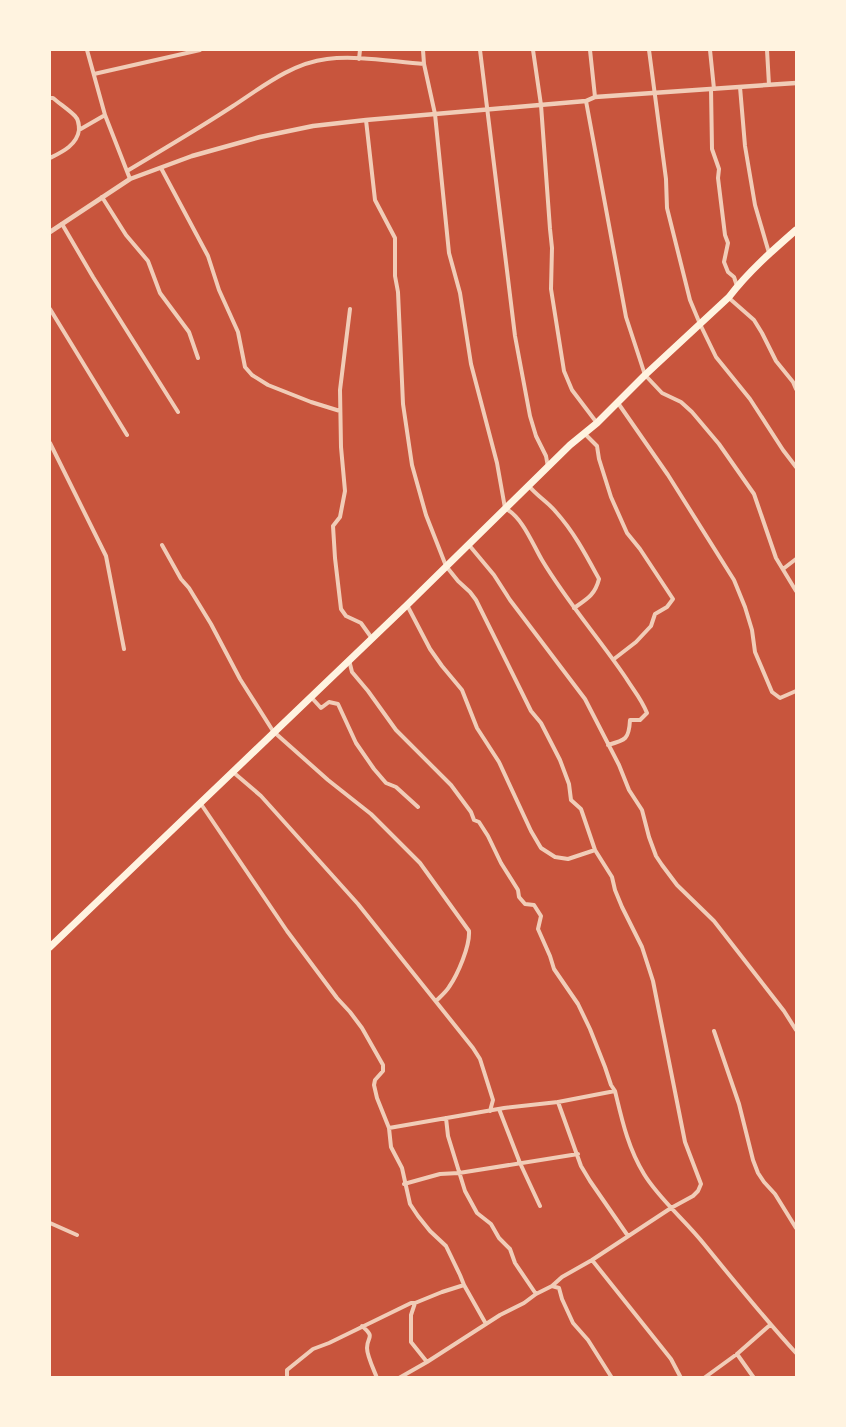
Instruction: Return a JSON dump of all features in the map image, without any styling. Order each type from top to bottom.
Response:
[{"type":"highway","points":[[50,947],[201,804],[548,466],[597,423],[729,297],[769,254],[796,230]]},
{"type":"street","points":[[87,50],[105,115],[130,179]]},
{"type":"street","points":[[94,74],[200,50]]},
{"type":"street","points":[[359,59],[360,50]]},
{"type":"street","points":[[423,50],[435,114],[449,253],[460,293],[471,364],[497,463],[505,508],[517,517],[555,581],[614,659],[641,698],[647,713],[640,720],[630,720],[630,734],[627,738],[608,745]]},
{"type":"street","points":[[480,50],[515,336],[530,416],[548,466]]},
{"type":"street","points":[[533,50],[541,105],[552,248],[551,289],[564,371],[572,390],[597,423]]},
{"type":"street","points":[[590,50],[595,97]]},
{"type":"street","points":[[649,50],[666,179],[667,208],[690,300],[716,357],[750,399],[796,467]]},
{"type":"street","points":[[710,50],[712,150],[718,169],[725,235],[728,243],[724,261],[737,286]]},
{"type":"street","points":[[767,50],[769,85]]},
{"type":"street","points":[[127,171],[302,65],[327,59],[424,64]]},
{"type":"street","points":[[50,232],[130,179],[192,156],[260,137],[313,126],[586,101],[595,97],[796,83]]},
{"type":"street","points":[[740,87],[745,146],[755,205],[769,254]]},
{"type":"street","points":[[50,98],[53,98],[79,123],[75,142],[50,158]]},
{"type":"street","points":[[586,101],[626,317],[645,375],[662,393],[681,402],[692,412],[719,444],[754,494],[776,558],[796,591]]},
{"type":"street","points":[[79,130],[105,115]]},
{"type":"street","points":[[366,120],[375,200],[396,238],[395,276],[399,292],[402,404],[412,465],[426,515],[446,566],[476,600],[531,711],[541,723],[560,760],[569,784],[571,800],[581,809],[595,850],[612,877],[615,890],[642,946],[655,988],[685,1142],[701,1184],[696,1194],[562,1277],[552,1286],[399,1377]]},
{"type":"street","points":[[161,168],[208,256],[219,290],[238,332],[245,368],[268,385],[340,411]]},
{"type":"street","points":[[102,197],[126,235],[148,261],[160,293],[189,332],[198,358]]},
{"type":"street","points":[[62,223],[98,286],[178,412]]},
{"type":"street","points":[[729,297],[753,320],[776,361],[794,382],[796,390]]},
{"type":"street","points":[[50,309],[127,435]]},
{"type":"street","points":[[350,309],[340,390],[341,447],[345,491],[340,517],[333,526],[335,558],[341,609],[346,616],[360,623],[372,638]]},
{"type":"street","points":[[618,403],[668,475],[734,580],[752,630],[754,651],[772,692],[780,698],[796,691]]},
{"type":"street","points":[[584,433],[597,446],[611,497],[627,533],[673,599],[667,607],[656,614],[651,626],[636,642],[614,659]]},
{"type":"street","points":[[50,443],[106,556],[124,649]]},
{"type":"street","points":[[546,456],[555,460]]},
{"type":"street","points":[[529,485],[556,510],[573,532],[599,579],[597,589],[574,609]]},
{"type":"street","points":[[503,495],[513,501]]},
{"type":"street","points":[[162,545],[211,624],[240,679],[274,732],[371,814],[420,863],[469,931],[466,948],[456,973],[449,987],[436,1001]]},
{"type":"street","points":[[468,545],[495,575],[510,600],[585,699],[629,790],[642,810],[649,837],[662,865],[677,885],[714,921],[796,1030]]},
{"type":"street","points":[[783,569],[796,560]]},
{"type":"street","points":[[407,605],[430,649],[462,690],[477,728],[499,762],[541,848],[568,860],[595,850]]},
{"type":"street","points":[[349,660],[352,672],[396,730],[451,785],[471,812],[474,820],[479,822],[518,890],[519,897],[525,904],[534,905],[541,916],[538,929],[554,969],[578,1005],[590,1029],[615,1091],[630,1149],[644,1174],[796,1353]]},
{"type":"street","points":[[338,671],[352,672]]},
{"type":"street","points":[[311,697],[321,708],[329,702],[338,704],[356,743],[374,769],[386,783],[396,787],[418,807]]},
{"type":"street","points":[[233,772],[261,796],[358,904],[473,1048],[480,1059],[493,1100],[490,1111]]},
{"type":"street","points":[[201,804],[287,932],[362,1028],[383,1065],[383,1071],[375,1080],[376,1098],[389,1128],[391,1147],[402,1168],[410,1204],[430,1231],[446,1246],[486,1324]]},
{"type":"street","points":[[714,1031],[739,1104],[758,1173],[775,1194],[796,1228]]},
{"type":"street","points":[[389,1128],[615,1091]]},
{"type":"street","points":[[558,1102],[581,1166],[628,1236]]},
{"type":"street","points":[[499,1109],[540,1206]]},
{"type":"street","points":[[446,1118],[448,1136],[465,1191],[477,1213],[491,1224],[510,1249],[516,1263],[536,1294]]},
{"type":"street","points":[[405,1184],[440,1174],[578,1154]]},
{"type":"street","points":[[50,1223],[77,1235]]},
{"type":"street","points":[[592,1260],[671,1359],[681,1377]]},
{"type":"street","points":[[287,1377],[287,1370],[313,1349],[411,1303],[464,1285]]},
{"type":"street","points":[[552,1286],[559,1288],[573,1323],[588,1340],[612,1377]]},
{"type":"street","points":[[415,1303],[411,1315],[411,1342],[427,1362]]},
{"type":"street","points":[[704,1377],[737,1354],[770,1325]]},
{"type":"street","points":[[362,1326],[368,1332],[370,1339],[367,1348],[377,1377]]},
{"type":"street","points":[[737,1354],[754,1377]]}]
